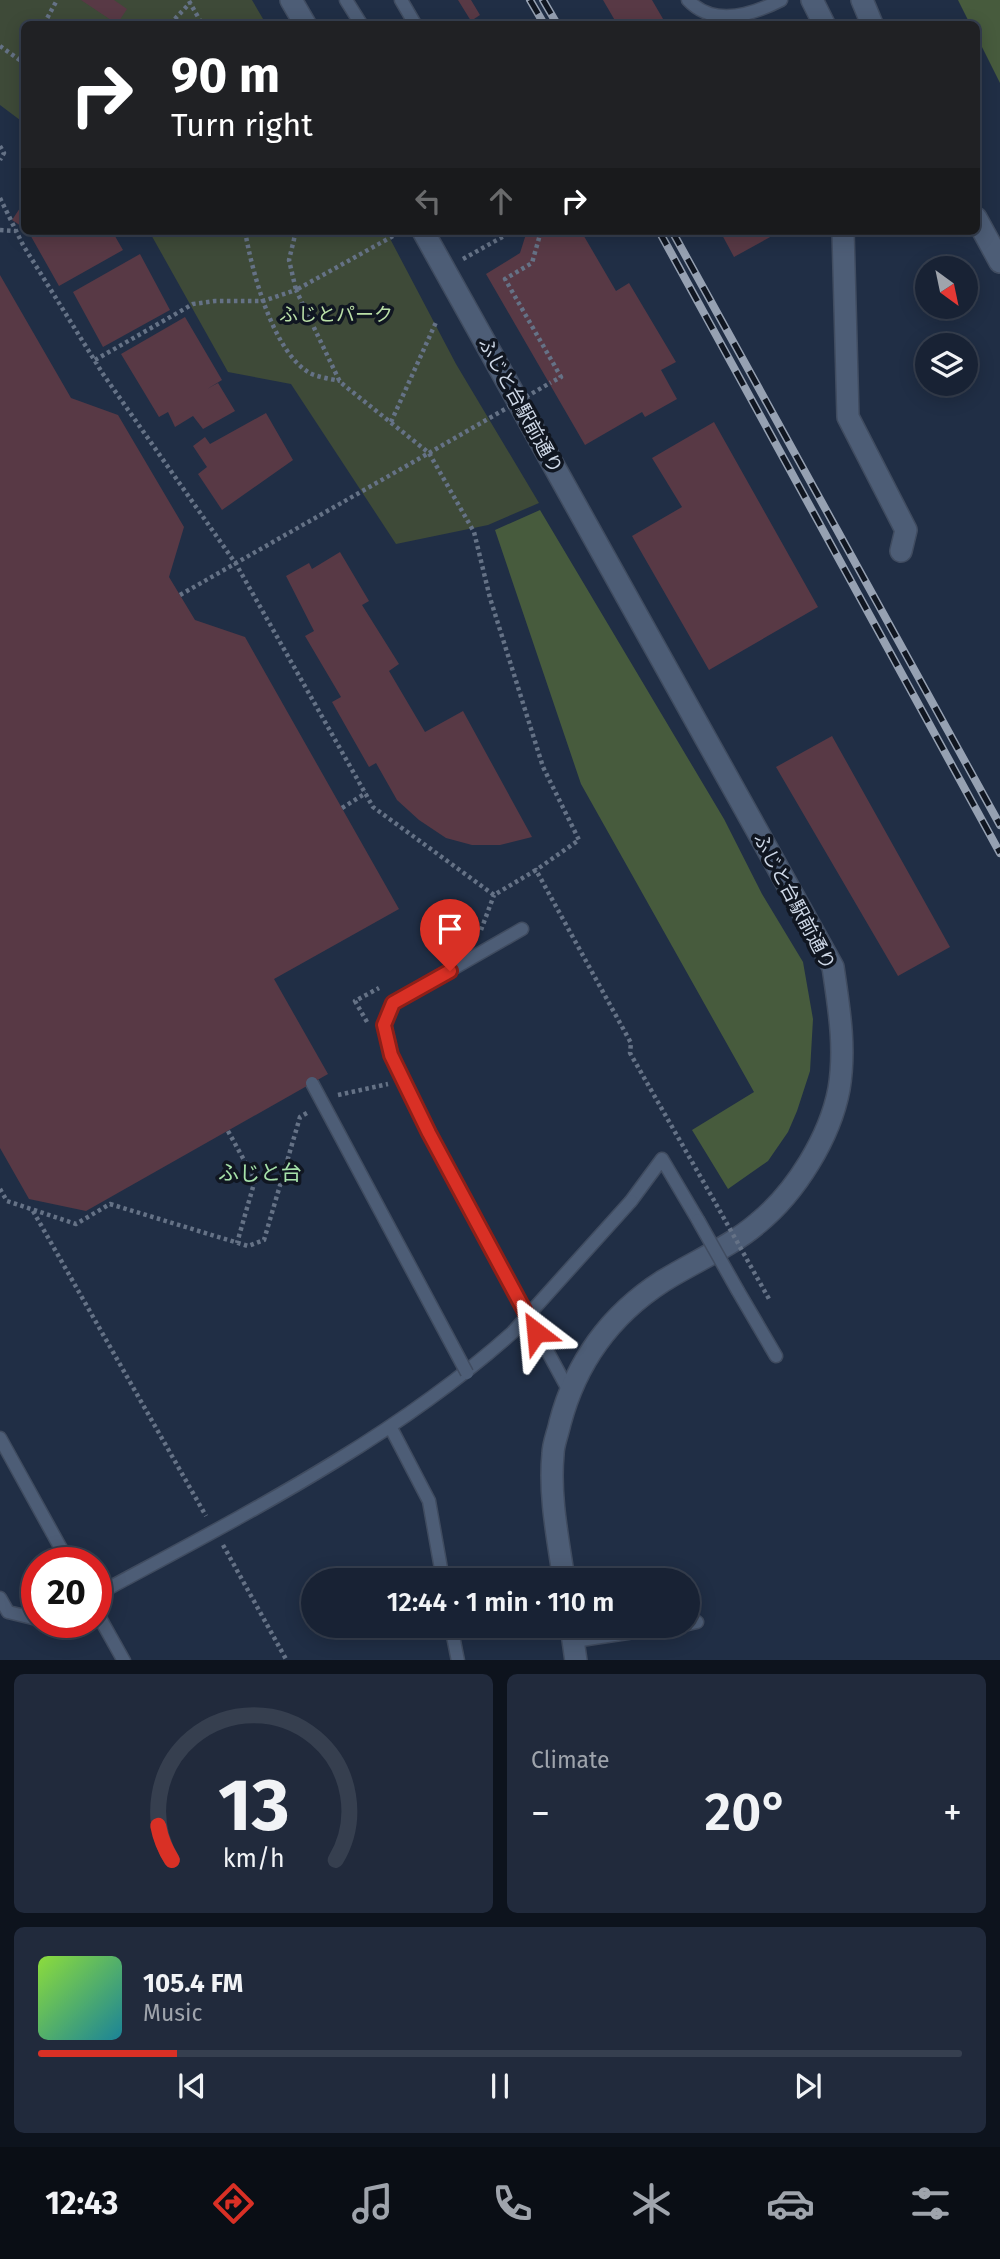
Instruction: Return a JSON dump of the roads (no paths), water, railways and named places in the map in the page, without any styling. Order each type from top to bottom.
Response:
[{"type":"street","points":[[291,0],[304,21]]},
{"type":"street","points":[[812,0],[822,21]]},
{"type":"street","points":[[862,0],[871,21]]},
{"type":"street","points":[[980,225],[1000,262]]},
{"type":"street","name":"ふじと台駅前通り","points":[[425,235],[833,967],[842,1035],[839,1089],[824,1134],[793,1188],[761,1222],[743,1235],[661,1282],[620,1315],[588,1353],[569,1391],[552,1452],[553,1512],[562,1568]]},
{"type":"street","points":[[843,235],[848,417],[906,530],[901,551]]},
{"type":"lane","points":[[346,0],[359,21]]},
{"type":"lane","points":[[401,0],[413,21]]},
{"type":"lane","points":[[688,0],[704,5],[720,17],[751,13],[781,0]]},
{"type":"lane","points":[[522,929],[393,1003],[384,1025],[391,1055],[429,1133],[569,1391]]},
{"type":"lane","points":[[312,1083],[467,1373]]},
{"type":"lane","points":[[112,1586],[391,1428],[467,1373],[513,1332],[631,1201],[662,1159],[776,1356]]},
{"type":"lane","points":[[391,1428],[429,1501],[441,1568]]},
{"type":"lane","points":[[0,1438],[60,1547]]},
{"type":"lane","points":[[0,1598],[8,1612],[21,1615]]},
{"type":"lane","points":[[111,1638],[123,1660]]},
{"type":"lane","points":[[453,1638],[458,1660]]},
{"type":"lane","points":[[574,1643],[603,1638]]},
{"type":"railway","points":[[530,0],[542,21]]},
{"type":"railway","points":[[543,0],[555,21]]},
{"type":"railway","points":[[661,235],[1000,853]]},
{"type":"railway","points":[[674,235],[1000,825]]},
{"type":"district","name":"ふじと台","points":[[260,1173]]},
{"type":"park label","name":"ふじとパーク","points":[[336,314]]}]
